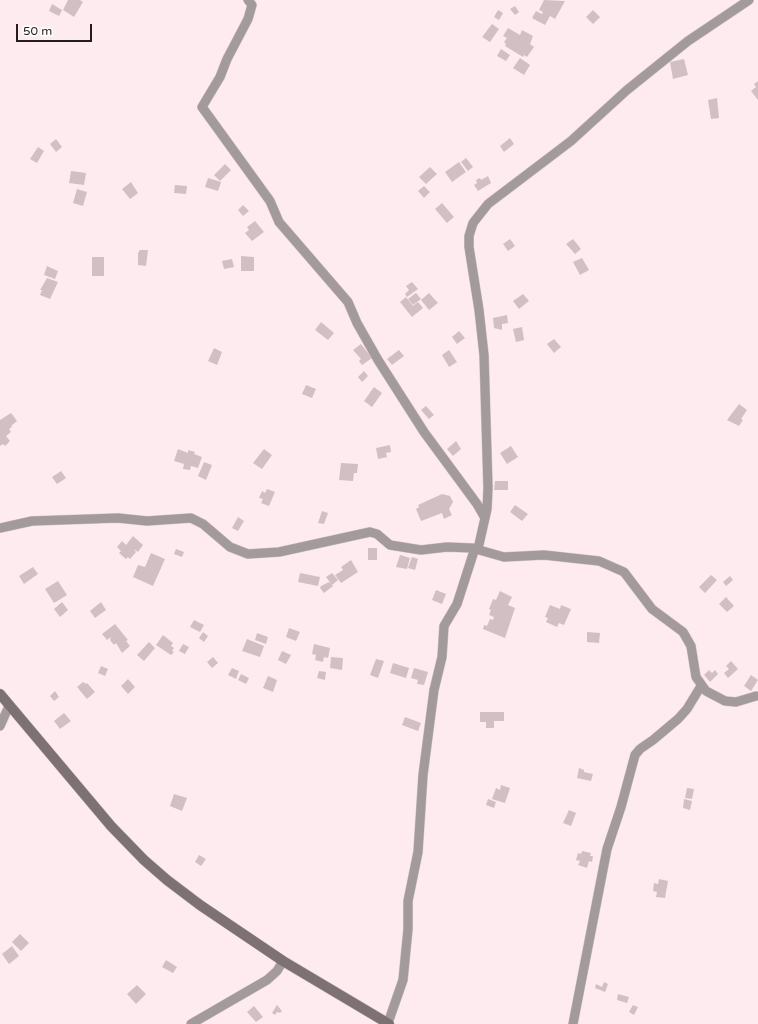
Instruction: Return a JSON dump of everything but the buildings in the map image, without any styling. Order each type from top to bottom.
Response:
[{"type":"street","points":[[248,0],[252,5],[248,19],[227,59],[220,77],[202,107],[270,201],[279,222],[348,302],[357,323],[378,360],[424,432],[473,498],[485,518]]},
{"type":"street","points":[[0,694],[112,826],[144,860],[200,905],[283,961],[388,1023],[403,980],[408,930],[408,901],[418,852],[423,775],[432,704],[442,657],[444,626],[457,604],[477,549],[488,502],[484,355],[469,247],[469,236],[474,223],[488,204],[571,141],[627,90],[688,41],[749,0]]},
{"type":"street","points":[[0,528],[32,521],[118,518],[147,521],[192,518],[203,524],[230,546],[248,554],[279,552],[370,532],[377,534],[390,545],[420,550],[447,547],[477,549],[504,557],[533,555],[560,556],[599,561],[624,572],[652,609],[683,632],[689,640],[696,677],[706,691],[725,701],[736,702],[756,696]]},
{"type":"street","points":[[573,1024],[607,849],[622,807],[635,755],[640,749],[678,719],[687,709],[701,686]]},
{"type":"street","points":[[0,726],[10,706]]},
{"type":"street","points":[[191,1024],[267,980],[277,971],[283,961]]}]
